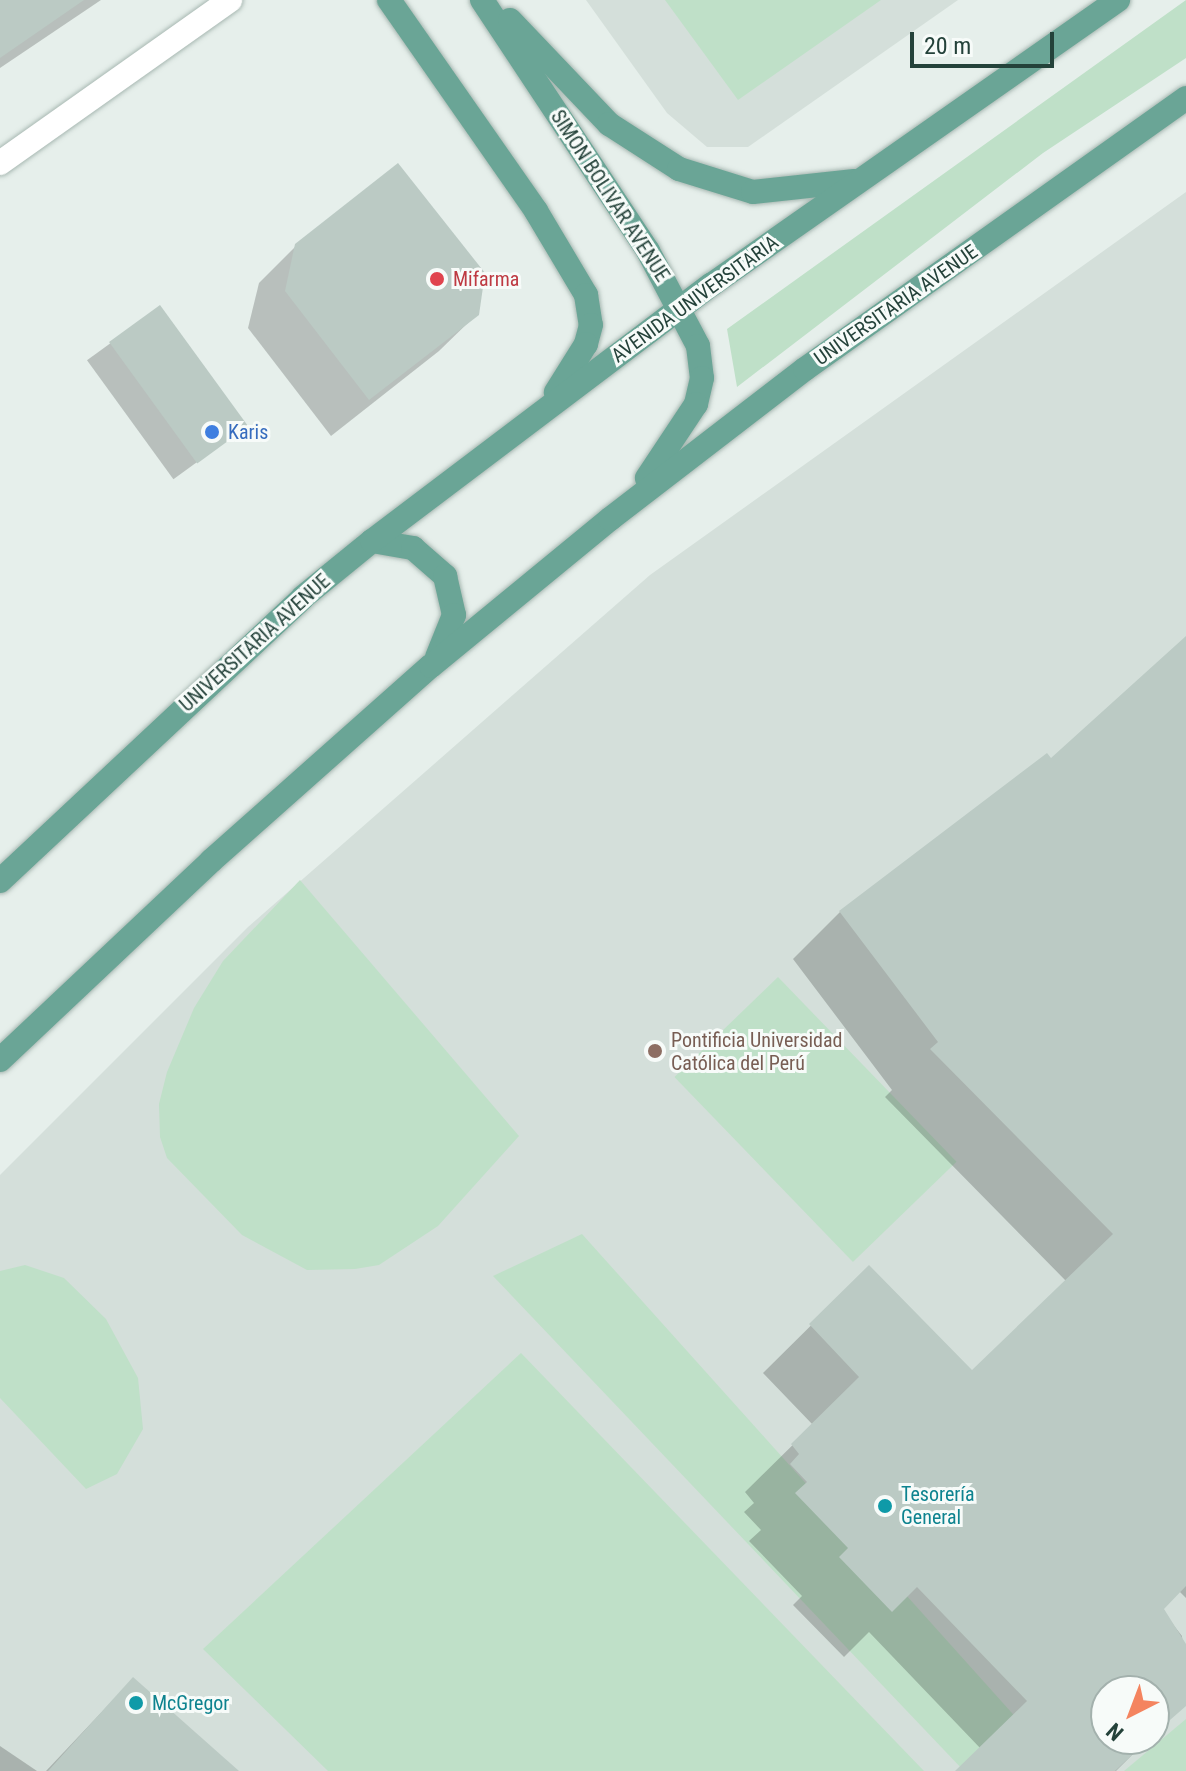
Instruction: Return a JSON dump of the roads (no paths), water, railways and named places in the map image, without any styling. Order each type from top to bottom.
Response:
[{"type":"main road","points":[[389,0],[536,211],[586,295],[591,325],[586,344],[565,381],[526,425]]},
{"type":"main road","name":"SIMON BOLIVAR AVENUE","points":[[482,0],[681,308],[701,357],[696,404],[658,465],[610,519]]},
{"type":"main road","points":[[493,0],[609,124],[679,169],[753,192],[785,192],[868,178],[1118,0]]},
{"type":"main road","name":"UNIVERSITARIA AVENUE","points":[[610,519],[805,369],[1186,98]]},
{"type":"main road","name":"AVENIDA UNIVERSITARIA","points":[[526,425],[681,308],[868,178]]},
{"type":"main road","name":"UNIVERSITARIA AVENUE","points":[[0,881],[303,597],[526,425]]},
{"type":"main road","points":[[0,1060],[141,923],[431,666],[610,519]]},
{"type":"main road","points":[[372,541],[413,548],[445,576],[454,615],[431,666]]},
{"type":"street","points":[[0,163],[230,0]]},
{"type":"place","name":"Mifarma","points":[[437,279]]},
{"type":"place","name":"Karis","points":[[212,432]]},
{"type":"place","name":"Pontificia Universidad Católica del Perú","points":[[655,1051]]},
{"type":"place","name":"Tesorería General","points":[[885,1506]]},
{"type":"place","name":"McGregor","points":[[136,1703]]}]
